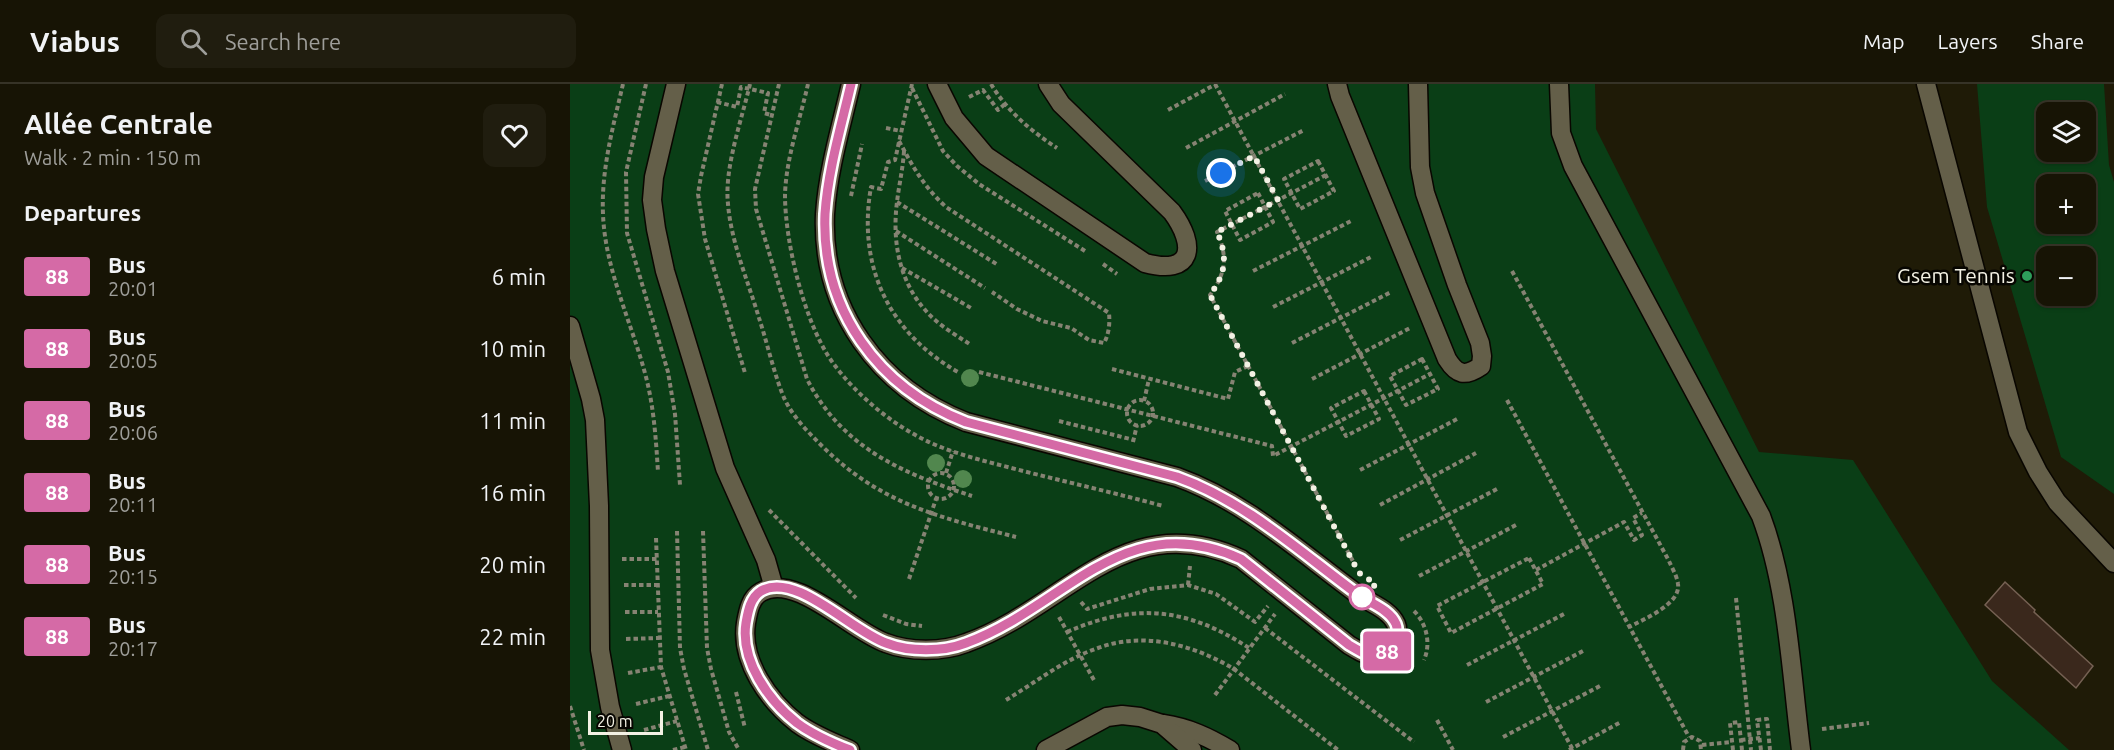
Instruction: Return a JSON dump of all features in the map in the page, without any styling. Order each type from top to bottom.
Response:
[{"type":"street","points":[[676,84],[654,177],[652,200],[656,229],[665,272],[725,468],[766,560],[774,588]]},
{"type":"street","points":[[850,750],[821,738],[798,724],[777,704],[760,681],[746,645],[745,630],[748,610],[754,598],[761,591],[774,588],[798,590],[866,634],[887,644],[908,648],[938,649],[964,644],[992,632],[1124,553],[1146,546],[1175,543],[1211,547],[1241,559],[1349,645],[1366,655],[1378,656],[1394,646],[1397,638],[1397,625],[1389,614],[1362,597],[1281,534],[1242,508],[1196,484],[1177,477],[993,430],[939,412],[892,378],[872,357],[845,315],[831,276],[826,252],[825,213],[829,179],[851,84]]},
{"type":"street","points":[[937,84],[954,118],[986,156],[1145,263],[1162,267],[1176,265],[1184,258],[1189,245],[1183,227],[1172,212],[1061,104],[1048,84]]},
{"type":"street","points":[[1337,84],[1447,359],[1454,370],[1462,373],[1472,372],[1481,366],[1480,343],[1434,221],[1420,167],[1418,84]]},
{"type":"street","points":[[1559,84],[1562,133],[1573,166],[1761,516],[1771,543],[1779,575],[1801,750]]},
{"type":"street","points":[[1926,84],[2018,432],[2038,472],[2057,502],[2114,563]]},
{"type":"street","points":[[570,326],[595,420],[599,506],[600,650],[608,697],[622,750]]},
{"type":"street","points":[[1046,750],[1107,717],[1122,715],[1185,727],[1230,750]]},
{"type":"street","points":[[1162,724],[1192,750]]},
{"type":"path","points":[[623,84],[606,160],[603,187],[605,240],[652,402],[658,472]]},
{"type":"path","points":[[722,84],[700,176],[698,194],[705,239],[745,373]]},
{"type":"path","points":[[778,84],[755,189],[756,209],[807,379],[816,397],[846,432],[881,459],[913,476],[972,496]]},
{"type":"path","points":[[808,84],[787,175],[785,194],[788,236],[810,317],[832,362],[854,388],[907,430],[953,451],[994,464],[1163,506]]},
{"type":"path","points":[[912,84],[895,160],[888,162],[881,189],[871,187],[867,226],[870,249],[877,280],[888,306],[904,330],[936,358],[958,372]]},
{"type":"path","points":[[991,84],[1005,104],[1033,133],[1057,148]]},
{"type":"path","points":[[1168,110],[1216,84],[1571,749],[1621,722]]},
{"type":"path","points":[[717,102],[737,107],[741,87],[750,86],[768,93],[764,113],[771,115]]},
{"type":"path","points":[[750,86],[730,169],[728,203],[733,233],[785,399],[800,423],[844,468],[871,486],[906,504],[948,519],[1016,537]]},
{"type":"path","points":[[969,97],[983,90],[998,110],[1005,104]]},
{"type":"path","points":[[1186,148],[1285,94]]},
{"type":"path","points":[[885,128],[901,131]]},
{"type":"path","points":[[1205,181],[1304,130]]},
{"type":"path","points":[[899,141],[929,191],[946,207],[1109,313],[1107,338],[1104,343],[1099,343],[1071,328],[1042,321],[1017,309],[992,292]]},
{"type":"path","points":[[850,201],[862,144]]},
{"type":"path","points":[[904,151],[895,231],[901,267],[907,283],[927,313],[971,345]]},
{"type":"path","points":[[1318,161],[1326,175],[1334,191],[1300,209],[1284,179],[1318,161]]},
{"type":"path","points":[[1326,175],[1217,232],[1224,248],[1224,265],[1217,285],[1210,295],[1359,573]]},
{"type":"path","points":[[1258,193],[1265,207],[1273,222],[1240,240],[1225,211],[1258,193]]},
{"type":"path","points":[[897,202],[998,265]]},
{"type":"path","points":[[1253,272],[1353,220]]},
{"type":"path","points":[[895,231],[985,288]]},
{"type":"path","points":[[1273,307],[1372,256]]},
{"type":"path","points":[[901,267],[971,308]]},
{"type":"path","points":[[1512,272],[1669,561],[1678,585],[1677,595],[1666,606],[1629,627]]},
{"type":"path","points":[[1292,343],[1391,292]]},
{"type":"path","points":[[1312,379],[1410,328]]},
{"type":"path","points":[[1422,359],[1438,389],[1406,405],[1398,391],[1390,376],[1422,359]]},
{"type":"path","points":[[1112,369],[1228,399],[1234,372],[1248,366]]},
{"type":"path","points":[[979,372],[1272,446],[1273,456],[1430,374]]},
{"type":"path","points":[[1144,401],[1149,379]]},
{"type":"path","points":[[1364,391],[1379,419],[1346,436],[1339,422],[1331,408],[1364,391]]},
{"type":"path","points":[[1507,400],[1689,737]]},
{"type":"path","points":[[1136,401],[1144,401],[1150,405],[1153,416],[1145,425],[1137,425],[1128,418],[1128,410],[1136,401]]},
{"type":"path","points":[[1360,470],[1459,418]]},
{"type":"path","points":[[1052,420],[1134,440]]},
{"type":"path","points":[[946,474],[953,451]]},
{"type":"path","points":[[1380,505],[1476,453]]},
{"type":"path","points":[[937,473],[946,474],[952,478],[954,490],[947,498],[936,499],[928,492],[928,481],[937,473]]},
{"type":"path","points":[[1400,540],[1497,489]]},
{"type":"path","points":[[909,579],[936,499]]},
{"type":"path","points":[[765,505],[860,601]]},
{"type":"path","points":[[1536,570],[1624,522],[1634,540],[1642,535],[1633,518],[1642,513]]},
{"type":"path","points":[[1419,576],[1516,525]]},
{"type":"path","points":[[677,531],[680,648],[708,750]]},
{"type":"path","points":[[703,531],[707,648],[729,732],[739,750]]},
{"type":"path","points":[[656,538],[661,667],[686,749],[673,750]]},
{"type":"path","points":[[1529,558],[1536,570],[1543,584],[1451,633],[1437,606],[1529,558]]},
{"type":"path","points":[[622,559],[657,559]]},
{"type":"path","points":[[1188,585],[1191,560]]},
{"type":"path","points":[[624,585],[657,585]]},
{"type":"path","points":[[1078,597],[1088,609],[1150,589],[1188,585],[1216,594],[1256,622],[1270,603]]},
{"type":"path","points":[[1215,695],[1288,596]]},
{"type":"path","points":[[1049,598],[1095,682]]},
{"type":"path","points":[[1736,598],[1751,750]]},
{"type":"path","points":[[1409,606],[1418,615],[1427,634],[1427,653],[1424,660]]},
{"type":"path","points":[[625,612],[658,612]]},
{"type":"path","points":[[1067,632],[1114,615],[1158,613],[1207,624],[1249,648]]},
{"type":"path","points":[[881,614],[906,624],[930,626]]},
{"type":"path","points":[[1467,665],[1564,614]]},
{"type":"path","points":[[1265,628],[1414,742]]},
{"type":"path","points":[[626,639],[659,638]]},
{"type":"path","points":[[1006,700],[1080,656],[1112,643],[1156,641],[1178,644],[1199,651],[1234,669],[1338,750]]},
{"type":"path","points":[[1486,702],[1583,651]]},
{"type":"path","points":[[628,673],[661,667]]},
{"type":"path","points":[[1503,737],[1600,686]]},
{"type":"path","points":[[736,692],[745,728]]},
{"type":"path","points":[[636,704],[669,696]]},
{"type":"path","points":[[570,706],[584,750]]},
{"type":"path","points":[[1761,750],[1757,720],[1767,719],[1770,750]]},
{"type":"path","points":[[1437,720],[1453,750]]},
{"type":"path","points":[[644,730],[677,721]]},
{"type":"path","points":[[1733,750],[1730,723],[1739,722],[1742,750]]},
{"type":"path","points":[[1822,729],[1869,723]]},
{"type":"path","points":[[1689,737],[1698,738],[1701,748],[1732,742]]},
{"type":"path","points":[[1683,750],[1684,742],[1689,737]]},
{"type":"path","points":[[1741,740],[1760,738]]},
{"type":"green space","points":[[570,84],[1595,84],[1596,129],[1759,452],[1853,460],[1992,681],[2069,750],[570,750]]},
{"type":"green space","name":"Gsem Tennis","points":[[1977,84],[2104,84],[2109,165],[2114,182],[2114,494],[2061,457],[1987,207]]},
{"type":"building","points":[[2005,582],[2093,666],[2076,688],[1985,605]]},
{"type":"bus line","name":"88","points":[[850,750],[821,738],[798,724],[777,704],[760,681],[746,645],[745,630],[748,610],[754,598],[761,591],[778,587],[798,590],[841,619],[887,644],[908,648],[938,649],[964,644],[992,632],[1124,553],[1160,544],[1195,544],[1211,547],[1241,559],[1349,645],[1366,655],[1378,656],[1386,652],[1394,646],[1397,638],[1397,625],[1389,614],[1362,597],[1259,519],[1196,484],[1177,477],[966,422],[939,412],[892,378],[872,357],[845,315],[831,276],[826,252],[825,213],[829,179],[851,84]]},
{"type":"place","name":"Gsem Tennis","points":[[2027,276]]},
{"type":"route","points":[[1221,173],[1254,156],[1278,200],[1217,232],[1224,248],[1224,265],[1217,285],[1210,295],[1359,573],[1376,584],[1362,597]]}]
